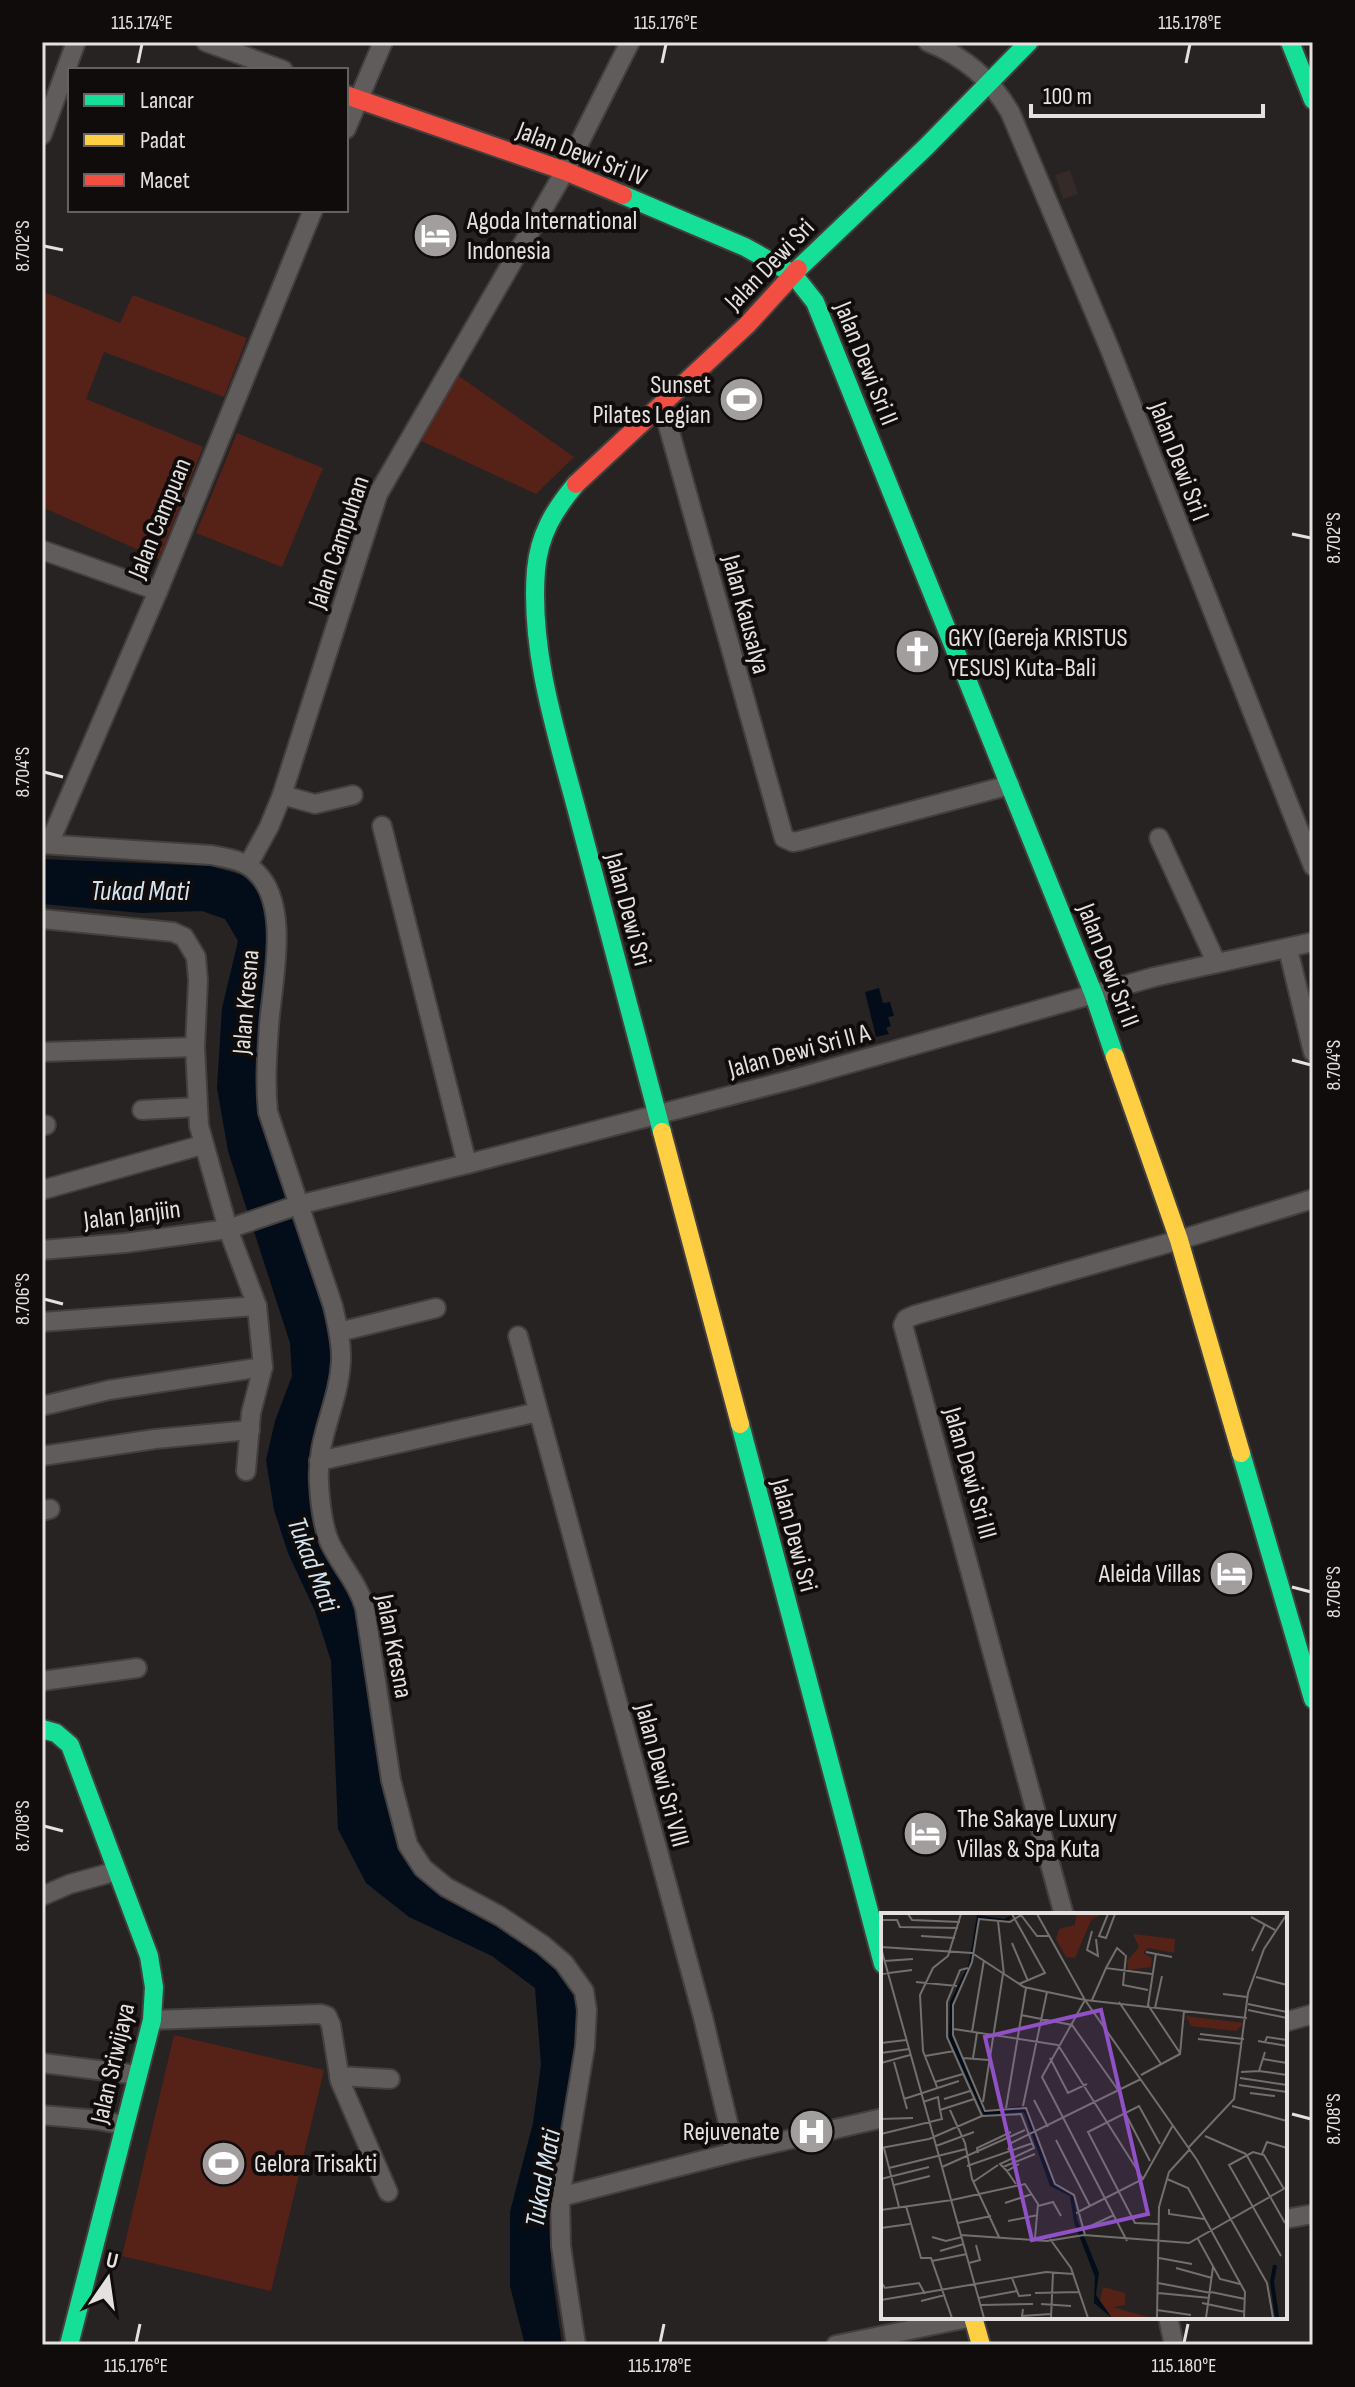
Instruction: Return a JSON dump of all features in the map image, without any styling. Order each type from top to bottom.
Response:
[{"type":"main road","name":"Jalan Dewi Sri","points":[[881,1956],[559,742],[538,643],[535,591],[541,545],[554,510],[576,484],[747,325],[793,274],[926,147],[1029,42]]},
{"type":"main road","points":[[1290,42],[1313,100]]},
{"type":"main road","name":"Jalan Dewi Sri IV","points":[[352,98],[565,171],[761,254],[793,274]]},
{"type":"main road","name":"Jalan Dewi Sri II","points":[[793,274],[815,302],[1094,995],[1179,1240],[1313,1699]]},
{"type":"main road","name":"Jalan Sriwijaya","points":[[42,1729],[56,1733],[70,1745],[153,1970],[152,2020],[71,2343]]},
{"type":"main road","points":[[974,2319],[981,2345]]},
{"type":"street","points":[[42,135],[76,42]]},
{"type":"street","points":[[206,42],[278,68]]},
{"type":"street","points":[[348,119],[352,98],[383,42]]},
{"type":"street","name":"Jalan Campuhan","points":[[248,865],[282,795],[376,498],[565,171],[630,42]]},
{"type":"street","name":"Jalan Dewi Sri I","points":[[928,42],[961,58],[1000,95],[1010,112],[1109,347],[1313,866]]},
{"type":"street","name":"Jalan Campuan","points":[[45,844],[158,591],[312,212]]},
{"type":"street","name":"Jalan Kausalya","points":[[662,404],[784,838],[799,841],[1010,785]]},
{"type":"street","points":[[42,550],[158,591]]},
{"type":"street","points":[[282,795],[315,804],[353,795]]},
{"type":"street","points":[[382,826],[467,1164]]},
{"type":"street","points":[[1159,838],[1216,962]]},
{"type":"street","points":[[45,844],[211,855],[248,865]]},
{"type":"street","name":"Jalan Kresna","points":[[248,865],[263,880],[275,913],[277,929],[265,1081],[270,1123],[295,1206],[333,1306],[339,1332],[339,1375],[322,1436],[319,1461],[320,1500],[329,1540],[360,1593],[365,1608],[391,1780],[408,1845],[423,1868],[446,1887],[500,1916],[543,1945],[564,1963],[584,1991],[587,2010],[585,2047],[560,2197],[561,2246],[576,2345]]},
{"type":"street","points":[[42,919],[173,932],[184,937],[196,957],[195,1047],[202,1145],[257,1306],[262,1333],[263,1367],[250,1430],[246,1471]]},
{"type":"street","name":"Jalan Dewi Sri II A","points":[[295,1206],[657,1115],[1216,962],[1313,942]]},
{"type":"street","points":[[1288,949],[1313,1052]]},
{"type":"street","points":[[42,1052],[195,1047]]},
{"type":"street","points":[[142,1110],[197,1107]]},
{"type":"street","points":[[42,1190],[202,1145]]},
{"type":"street","points":[[1179,1240],[1313,1199]]},
{"type":"street","name":"Jalan Janjiin","points":[[42,1250],[125,1243],[231,1228],[295,1206]]},
{"type":"street","name":"Jalan Dewi Sri III","points":[[1063,1913],[903,1325],[906,1319],[915,1315],[1179,1240]]},
{"type":"street","points":[[42,1322],[257,1306]]},
{"type":"street","points":[[339,1332],[436,1308]]},
{"type":"street","name":"Jalan Dewi Sri VIII","points":[[518,1336],[703,2017],[735,2152]]},
{"type":"street","points":[[42,1406],[109,1390],[263,1367]]},
{"type":"street","points":[[319,1461],[538,1412]]},
{"type":"street","points":[[42,1456],[155,1439],[250,1430]]},
{"type":"street","points":[[42,1681],[137,1668]]},
{"type":"street","points":[[42,1896],[70,1884],[117,1871]]},
{"type":"street","points":[[1287,2021],[1313,2014]]},
{"type":"street","points":[[152,2020],[324,2015],[330,2019],[339,2076],[388,2192]]},
{"type":"street","points":[[42,2063],[138,2075]]},
{"type":"street","points":[[339,2076],[390,2079]]},
{"type":"street","points":[[42,2115],[124,2125]]},
{"type":"street","points":[[560,2197],[881,2118]]},
{"type":"street","points":[[1287,2219],[1313,2214]]},
{"type":"street","points":[[836,2345],[963,2319]]},
{"type":"street","points":[[1168,2319],[1174,2345]]},
{"type":"shaded area","points":[[1070,170],[1078,194],[1063,199],[1055,175]]},
{"type":"shaded area","points":[[42,291],[120,323],[133,295],[247,338],[224,397],[104,352],[86,399],[203,447],[159,559],[42,507]]},
{"type":"shaded area","points":[[456,374],[574,457],[536,494],[417,439]]},
{"type":"shaded area","points":[[237,433],[323,468],[282,567],[196,533]]},
{"type":"shaded area","name":"Gelora Trisakti","points":[[174,2035],[324,2070],[271,2291],[122,2256]]},
{"type":"water","name":"Tukad Mati","points":[[42,859],[210,866],[243,875],[262,894],[274,929],[257,1078],[271,1152],[332,1328],[336,1363],[316,1497],[360,1609],[392,1824],[404,1856],[423,1879],[561,1965],[578,1984],[584,2013],[550,2215],[551,2268],[562,2345],[525,2345],[510,2286],[510,2212],[533,2123],[541,2065],[535,1988],[492,1956],[409,1917],[366,1883],[338,1829],[331,1661],[315,1611],[288,1553],[274,1510],[266,1460],[275,1421],[292,1376],[290,1343],[228,1151],[217,1088],[222,1008],[238,941],[225,919],[202,911],[141,913],[42,904]]},
{"type":"water","points":[[879,988],[883,1003],[890,1002],[894,1016],[888,1017],[891,1026],[886,1028],[889,1034],[876,1037],[865,992]]},
{"type":"traffic: fast","points":[[798,269],[926,147],[1029,42]]},
{"type":"traffic: fast","points":[[1290,42],[1313,100]]},
{"type":"traffic: fast","points":[[623,195],[745,247],[793,274],[815,302],[1094,995],[1115,1057]]},
{"type":"traffic: fast","points":[[576,484],[554,513],[540,545],[536,570],[537,635],[556,732],[662,1132]]},
{"type":"traffic: fast","points":[[740,1424],[881,1956]]},
{"type":"traffic: fast","points":[[1241,1453],[1313,1699]]},
{"type":"traffic: fast","points":[[42,1729],[56,1733],[70,1745],[149,1956],[154,1987],[152,2020],[69,2345]]},
{"type":"traffic: slow","points":[[1115,1057],[1179,1240],[1241,1453]]},
{"type":"traffic: slow","points":[[662,1132],[740,1424]]},
{"type":"traffic: slow","points":[[974,2319],[981,2345]]},
{"type":"traffic: jam","points":[[348,96],[565,171],[623,195]]},
{"type":"traffic: jam","points":[[576,484],[747,325],[798,269]]},
{"type":"place","name":"Agoda International Indonesia","points":[[436,235]]},
{"type":"place","name":"Sunset Pilates Legian","points":[[742,399]]},
{"type":"place","name":"GKY (Gereja KRISTUS YESUS) Kuta-Bali","points":[[917,652]]},
{"type":"place","name":"Aleida Villas","points":[[1232,1573]]},
{"type":"place","name":"The Sakaye Luxury Villas & Spa Kuta","points":[[926,1833]]},
{"type":"place","name":"Rejuvenate","points":[[811,2131]]},
{"type":"place","name":"Gelora Trisakti","points":[[223,2163]]}]
